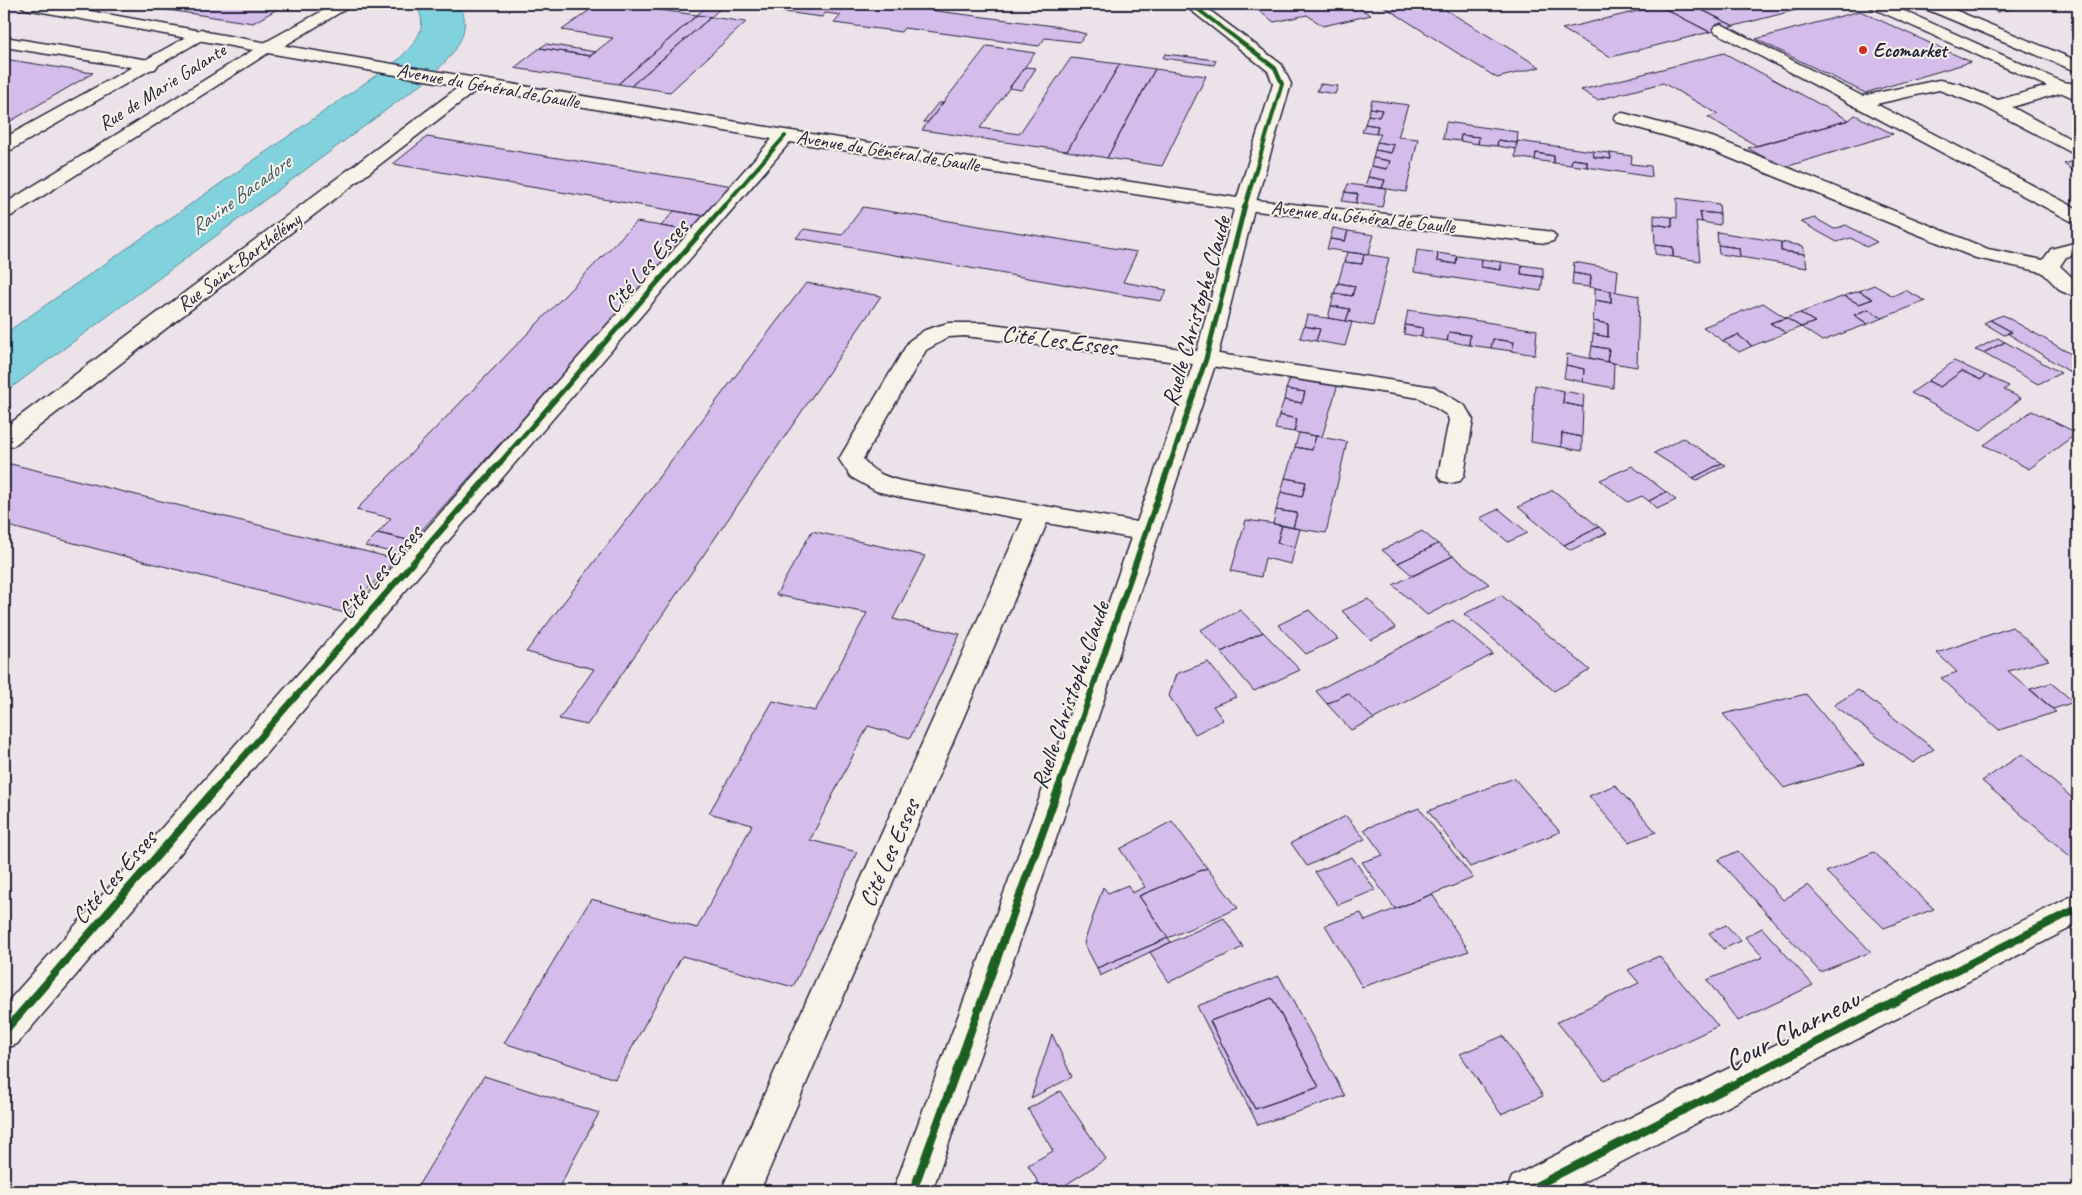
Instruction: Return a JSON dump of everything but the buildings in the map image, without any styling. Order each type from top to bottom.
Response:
[{"type":"street","name":"Avenue du Général de Gaulle","points":[[26,4],[201,34],[268,48],[785,136],[1245,205],[1546,237]]},
{"type":"street","name":"Rue de Marie Galante","points":[[4,212],[268,48],[346,4]]},
{"type":"street","name":"Ruelle Christophe Claude","points":[[913,1191],[1069,759],[1206,359],[1245,205],[1282,84],[1275,68],[1191,4]]},
{"type":"street","points":[[1876,4],[2070,88],[2078,95]]},
{"type":"street","points":[[1926,4],[2077,65]]},
{"type":"street","points":[[1721,29],[2078,217]]},
{"type":"street","points":[[4,146],[150,65],[201,34]]},
{"type":"street","points":[[4,42],[150,65]]},
{"type":"street","name":"Rue Saint-Barthélémy","points":[[4,440],[464,82]]},
{"type":"street","points":[[1860,102],[1939,85],[1959,88],[2078,150]]},
{"type":"street","points":[[1995,106],[2070,88]]},
{"type":"street","points":[[1623,118],[1705,141],[1984,254],[2049,267],[2068,286],[2078,292]]},
{"type":"street","name":"Cité Les Esses","points":[[4,1032],[785,136]]},
{"type":"street","points":[[2049,267],[2058,253],[2078,248]]},
{"type":"street","name":"Cité Les Esses","points":[[1146,532],[900,489],[868,479],[855,469],[851,459],[917,346],[931,335],[957,328],[1206,359]]},
{"type":"street","points":[[1206,359],[1426,392],[1457,411],[1461,420],[1451,475]]},
{"type":"street","name":"Cité Les Esses","points":[[740,1191],[1038,514]]},
{"type":"street","name":"Cour Charneau","points":[[1526,1191],[2078,908]]},
{"type":"water","name":"Ravine Bacadore","points":[[415,4],[460,4],[464,15],[464,26],[458,46],[428,79],[4,393],[4,334],[398,60],[419,34],[421,27],[420,12]]},
{"type":"cycle path","points":[[913,1191],[1069,759],[1206,359],[1245,205],[1282,84],[1275,68],[1191,4]]},
{"type":"cycle path","points":[[4,1032],[785,136]]},
{"type":"cycle path","points":[[1526,1191],[2078,908]]},
{"type":"place","name":"Ecomarket","points":[[1863,50]]}]
